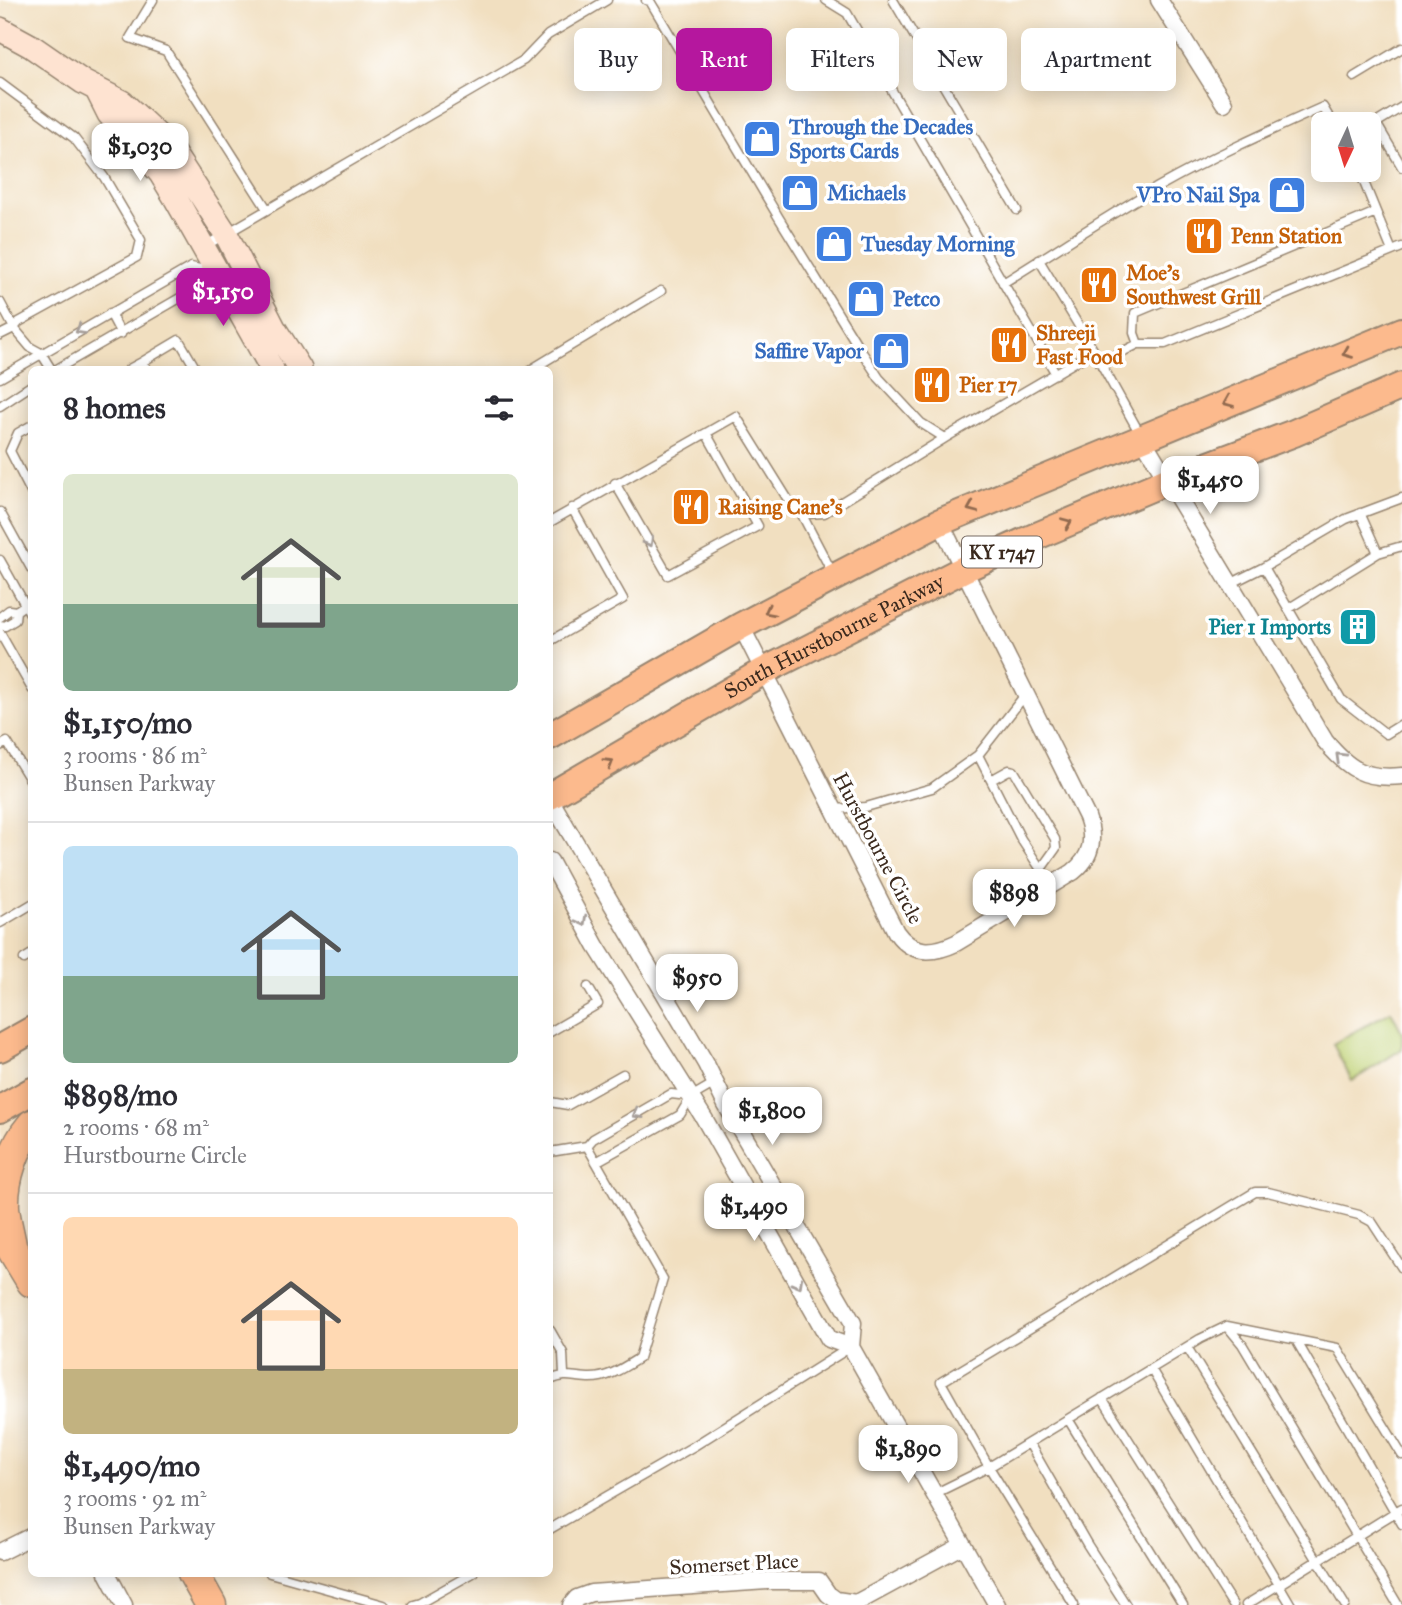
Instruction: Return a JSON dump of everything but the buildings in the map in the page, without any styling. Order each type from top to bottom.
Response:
[{"type":"highway","points":[[28,1129],[23,1135],[9,1172],[4,1206],[5,1237],[28,1275]]},
{"type":"highway","points":[[195,1577],[211,1605]]},
{"type":"main road","name":"KY 1747","points":[[553,734],[741,626],[940,522],[1402,331]]},
{"type":"main road","points":[[1339,412],[1402,377]]},
{"type":"main road","name":"South Hurstbourne Parkway","points":[[553,795],[764,671],[964,569],[1167,481],[1294,433],[1402,386]]},
{"type":"main road","points":[[0,1048],[28,1032]]},
{"type":"main road","points":[[0,1109],[28,1093]]},
{"type":"street","points":[[1159,0],[1224,103]]},
{"type":"street","points":[[0,29],[31,46],[83,82],[122,102],[168,145],[226,234],[274,328],[298,366]]},
{"type":"street","points":[[96,88],[109,114],[161,174],[207,261],[270,366]]},
{"type":"street","points":[[1142,438],[1325,741],[1341,761],[1368,775],[1387,778],[1402,776]]},
{"type":"street","name":"Hurstbourne Circle","points":[[741,626],[895,932],[901,940],[915,949],[942,950],[1080,867],[1092,844],[1091,830],[940,522]]},
{"type":"street","points":[[553,802],[853,1322],[852,1347],[997,1605]]},
{"type":"street","points":[[553,867],[596,946],[691,1097],[829,1339],[852,1347]]},
{"type":"street","points":[[0,1552],[28,1538]]},
{"type":"street","name":"Somerset Place","points":[[571,1605],[577,1598],[591,1592],[767,1581],[819,1581],[836,1600],[855,1604],[963,1545]]},
{"type":"street","points":[[109,1577],[124,1605]]},
{"type":"lane","points":[[153,0],[130,37],[166,51],[267,209]]},
{"type":"lane","points":[[62,366],[204,284],[207,261],[226,234],[524,60],[548,35],[607,0]]},
{"type":"lane","points":[[646,0],[650,1],[822,290],[872,367],[921,423],[945,438]]},
{"type":"lane","points":[[826,0],[847,13],[1056,374]]},
{"type":"lane","points":[[893,0],[1017,210]]},
{"type":"lane","points":[[1354,76],[1402,48]]},
{"type":"lane","points":[[0,83],[74,138],[104,177],[141,240],[137,257],[0,335]]},
{"type":"lane","points":[[1311,112],[1322,107],[1325,112]]},
{"type":"lane","points":[[1402,107],[1376,123],[1402,167]]},
{"type":"lane","points":[[1003,283],[1067,241],[1159,187],[1235,147],[1311,112]]},
{"type":"lane","points":[[1364,182],[1392,251]]},
{"type":"lane","points":[[1138,344],[1134,333],[1135,313],[1376,212]]},
{"type":"lane","points":[[1100,363],[1138,344],[1165,344],[1402,247]]},
{"type":"lane","points":[[1039,260],[1142,438]]},
{"type":"lane","points":[[0,378],[191,267],[207,261]]},
{"type":"lane","points":[[537,366],[661,291]]},
{"type":"lane","points":[[0,302],[14,327],[30,347],[41,353],[49,366]]},
{"type":"lane","points":[[110,313],[121,334]]},
{"type":"lane","points":[[145,366],[179,340],[194,366]]},
{"type":"lane","points":[[553,520],[736,416],[792,506],[807,514],[824,513],[1094,351]]},
{"type":"lane","points":[[0,406],[28,388]]},
{"type":"lane","points":[[28,427],[18,433],[10,451],[28,486]]},
{"type":"lane","points":[[615,483],[668,575],[758,526],[706,433]]},
{"type":"lane","points":[[1230,584],[1264,568],[1346,519],[1402,498]]},
{"type":"lane","points":[[553,639],[624,599],[572,508]]},
{"type":"lane","points":[[800,510],[835,576]]},
{"type":"lane","points":[[0,512],[28,563]]},
{"type":"lane","points":[[1360,513],[1378,553]]},
{"type":"lane","points":[[1288,609],[1378,553],[1402,546]]},
{"type":"lane","points":[[0,560],[28,603],[16,611],[9,610],[0,617]]},
{"type":"lane","points":[[1264,568],[1342,699],[1386,734],[1402,724]]},
{"type":"lane","points":[[0,625],[5,626],[15,620],[16,611]]},
{"type":"lane","points":[[0,633],[28,682]]},
{"type":"lane","points":[[834,809],[866,807],[932,788],[978,755],[1025,695]]},
{"type":"lane","points":[[0,746],[7,742],[28,776]]},
{"type":"lane","points":[[978,755],[1021,839],[1051,885]]},
{"type":"lane","points":[[991,780],[1009,770],[1014,771],[1055,839],[1056,848],[1041,869]]},
{"type":"lane","points":[[0,923],[28,906]]},
{"type":"lane","points":[[553,1030],[598,1004],[588,987]]},
{"type":"lane","points":[[553,1102],[568,1105],[623,1074]]},
{"type":"lane","points":[[596,1161],[680,1115],[691,1097],[715,1083]]},
{"type":"lane","points":[[553,1152],[587,1146],[593,1139],[671,1094],[691,1097]]},
{"type":"lane","points":[[553,1379],[564,1374],[590,1378],[614,1374],[639,1358],[663,1279],[587,1146]]},
{"type":"lane","points":[[1074,1605],[989,1467],[942,1382],[1255,1192],[1268,1192],[1359,1215],[1372,1222],[1402,1268]]},
{"type":"lane","points":[[934,1494],[989,1467],[1187,1347],[1227,1326],[1337,1348],[1402,1455]]},
{"type":"lane","points":[[1227,1326],[1242,1344],[1398,1605]]},
{"type":"lane","points":[[553,1335],[563,1353],[564,1374]]},
{"type":"lane","points":[[1296,1340],[1399,1510],[1402,1524]]},
{"type":"lane","points":[[553,1527],[694,1446],[852,1347]]},
{"type":"lane","points":[[1187,1347],[1345,1605]]},
{"type":"lane","points":[[1151,1369],[1291,1605]]},
{"type":"lane","points":[[1102,1398],[1233,1605]]},
{"type":"lane","points":[[1068,1419],[1183,1605]]},
{"type":"lane","points":[[1029,1443],[1087,1544],[1126,1605]]},
{"type":"lane","points":[[1246,1605],[1399,1510]]},
{"type":"lane","points":[[284,1577],[384,1605]]},
{"type":"lane","points":[[413,1605],[420,1604],[466,1577]]},
{"type":"green space","points":[[1391,1011],[1402,1032],[1402,1049],[1352,1081],[1333,1044]]},
{"type":"place","name":"Through the Decades Sports Cards","points":[[762,139]]},
{"type":"place","name":"Michaels","points":[[800,193]]},
{"type":"place","name":"VPro Nail Spa","points":[[1287,195]]},
{"type":"place","name":"Penn Station","points":[[1204,236]]},
{"type":"place","name":"Tuesday Morning","points":[[834,244]]},
{"type":"place","name":"Moe's Southwest Grill","points":[[1099,285]]},
{"type":"place","name":"Petco","points":[[866,299]]},
{"type":"place","name":"Shreeji Fast Food","points":[[1009,345]]},
{"type":"place","name":"Saffire Vapor","points":[[891,351]]},
{"type":"place","name":"Pier 17","points":[[932,385]]},
{"type":"place","name":"Raising Cane's","points":[[691,507]]},
{"type":"place","name":"Pier 1 Imports","points":[[1358,627]]}]
